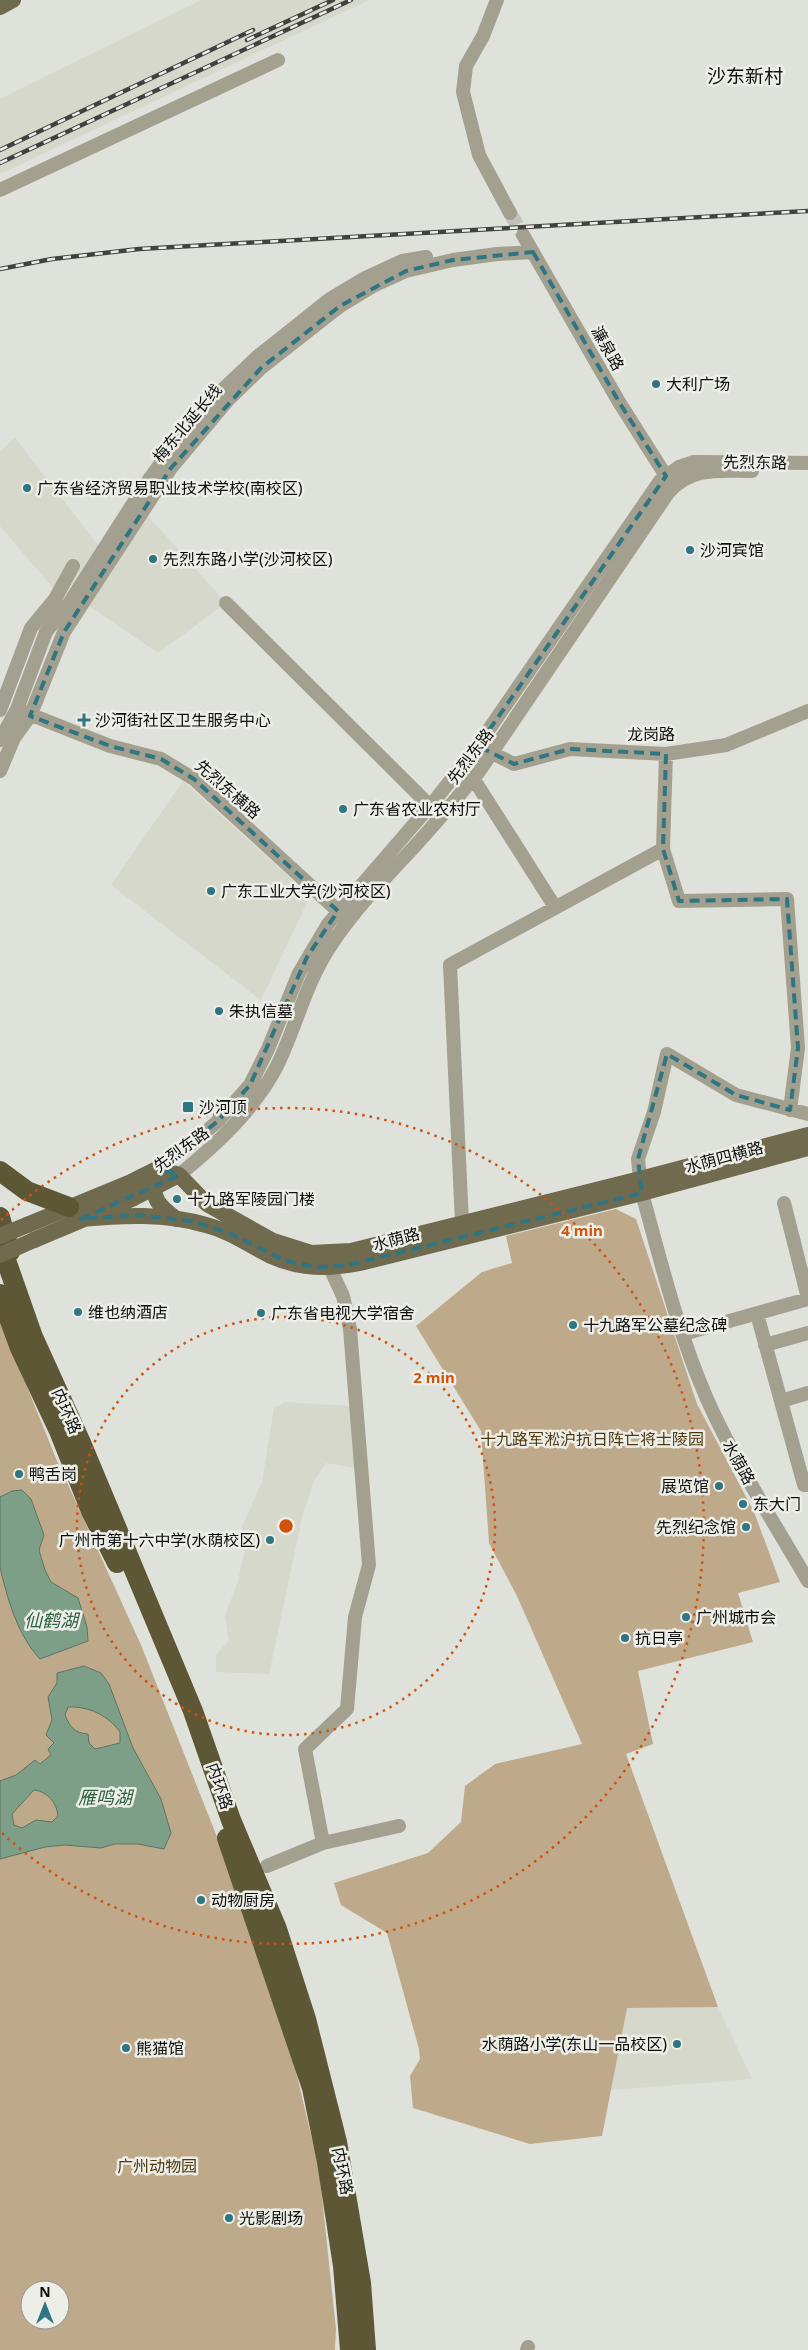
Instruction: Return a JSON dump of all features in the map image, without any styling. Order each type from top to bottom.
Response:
[{"type":"highway","points":[[0,1171],[14,1183],[32,1194],[75,1213]]},
{"type":"highway","points":[[0,1218],[22,1292],[50,1372]]},
{"type":"highway","name":"内环路","points":[[0,1243],[26,1318],[193,1711],[232,1820],[277,1929],[316,2055],[338,2142],[361,2283],[366,2350]]},
{"type":"highway","name":"内环路","points":[[0,1294],[20,1348],[60,1431],[91,1510],[125,1580],[192,1742],[266,1947],[312,2088],[343,2266],[350,2350]]},
{"type":"highway","points":[[344,2350],[346,2307]]},
{"type":"main road","points":[[0,7],[13,0]]},
{"type":"main road","name":"水荫四横路","points":[[641,1186],[808,1135]]},
{"type":"main road","name":"水荫四横路","points":[[641,1186],[808,1148]]},
{"type":"main road","points":[[159,1168],[153,1188],[158,1205],[176,1219]]},
{"type":"main road","name":"水荫路","points":[[159,1168],[179,1175],[208,1204],[273,1241],[311,1253],[351,1251],[462,1223],[641,1186]]},
{"type":"main road","name":"先烈东路","points":[[0,1255],[34,1240],[75,1213],[159,1168]]},
{"type":"main road","name":"先烈东路","points":[[0,1236],[27,1225],[75,1213],[153,1188],[179,1175]]},
{"type":"main road","name":"水荫路","points":[[75,1213],[176,1219],[218,1229],[286,1261],[330,1268],[360,1263],[641,1186]]},
{"type":"street","points":[[497,0],[483,36],[466,66],[463,92],[479,155],[510,213]]},
{"type":"street","points":[[0,190],[278,60]]},
{"type":"street","name":"梅东北延长线","points":[[0,771],[14,738],[30,716],[64,632],[106,555],[182,434],[219,393],[257,356],[330,299],[365,278],[404,266],[497,254],[529,243]]},
{"type":"street","name":"濂泉路","points":[[529,243],[619,402],[666,476]]},
{"type":"street","name":"梅东北延长线","points":[[0,740],[17,708],[46,632],[192,441],[228,400],[272,359],[340,306],[404,266]]},
{"type":"street","points":[[257,356],[272,359]]},
{"type":"street","name":"先烈东路","points":[[159,1168],[218,1121],[250,1085],[268,1049],[286,1001],[307,957],[338,911],[440,795],[474,752],[655,487],[666,476],[686,464],[704,461],[808,463]]},
{"type":"street","name":"先烈东路","points":[[179,1175],[218,1141],[253,1104],[277,1065],[306,994],[330,946],[367,898],[452,804],[492,753],[648,522],[678,483],[689,476],[702,472],[808,472]]},
{"type":"street","points":[[0,710],[31,628],[55,598],[73,566]]},
{"type":"street","points":[[226,603],[430,806]]},
{"type":"street","points":[[31,628],[46,632]]},
{"type":"street","name":"先烈东横路","points":[[17,708],[30,716],[110,746],[162,759],[194,779],[338,911]]},
{"type":"street","name":"龙岗路","points":[[492,753],[514,764],[570,749],[666,754],[726,745],[808,710]]},
{"type":"street","points":[[666,754],[663,849],[680,901],[787,899],[798,1048],[790,1110]]},
{"type":"street","points":[[473,778],[555,907]]},
{"type":"street","points":[[440,795],[452,804]]},
{"type":"street","points":[[462,1223],[450,965],[663,849]]},
{"type":"street","points":[[641,1186],[638,1159],[654,1112],[667,1054],[736,1095],[808,1114]]},
{"type":"street","name":"水荫路","points":[[641,1186],[683,1334],[699,1379],[726,1438],[808,1581]]},
{"type":"street","points":[[683,1334],[808,1299],[784,1203]]},
{"type":"street","points":[[323,1843],[306,1749],[347,1709],[355,1617],[369,1565],[350,1329],[343,1296],[330,1268]]},
{"type":"street","points":[[757,1314],[804,1486],[808,1485]]},
{"type":"street","points":[[765,1344],[808,1333]]},
{"type":"street","points":[[780,1400],[808,1393]]},
{"type":"street","points":[[267,1866],[323,1843],[399,1826]]},
{"type":"highlighted area","points":[[533,252],[619,402],[666,476],[478,746],[514,764],[570,749],[666,754],[663,849],[679,901],[787,899],[798,1048],[790,1110],[736,1095],[667,1054],[638,1159],[642,1193],[344,1266],[315,1267],[286,1261],[229,1233],[191,1221],[138,1215],[81,1219],[179,1175],[159,1168],[218,1121],[250,1085],[307,957],[338,911],[194,779],[161,759],[110,746],[30,716],[64,632],[171,468],[261,368],[340,306],[406,271],[453,260]]},
{"type":"shaded area","points":[[201,0],[369,0],[0,174],[0,99]]},
{"type":"shaded area","name":"广东省经济贸易职业技术学校(南校区)","points":[[15,438],[101,549],[65,602],[0,526],[0,451]]},
{"type":"shaded area","name":"先烈东路小学(沙河校区)","points":[[148,516],[226,603],[158,653],[89,606]]},
{"type":"shaded area","name":"广东工业大学(沙河校区)","points":[[183,781],[310,896],[261,1000],[111,885]]},
{"type":"shaded area","name":"广州市第十六中学(水荫校区)","points":[[285,1402],[362,1407],[362,1469],[326,1463],[314,1481],[303,1513],[269,1674],[216,1672],[216,1654],[229,1641],[225,1616],[238,1581],[244,1552],[242,1527],[262,1482],[274,1408]]},
{"type":"shaded area","name":"水荫路小学(东山一品校区)","points":[[718,2007],[752,2079],[611,2090],[626,2008]]},
{"type":"green space","name":"十九路军淞沪抗日阵亡将士陵园","points":[[616,1209],[636,1219],[697,1404],[754,1512],[780,1582],[738,1593],[753,1642],[638,1671],[653,1744],[626,1754],[718,2007],[627,2008],[602,2136],[530,2144],[413,2108],[410,2076],[420,2059],[419,2049],[387,1933],[341,1905],[334,1883],[428,1853],[461,1822],[465,1786],[495,1764],[582,1744],[517,1596],[489,1543],[481,1431],[416,1326],[482,1272],[512,1263],[506,1236]]},
{"type":"green space","name":"广州动物园","points":[[0,1320],[55,1456],[141,1645],[219,1842],[290,2046],[319,2169],[336,2329],[335,2350],[0,2350]]},
{"type":"water","name":"仙鹤湖","points":[[22,1490],[31,1499],[44,1535],[39,1550],[45,1570],[51,1582],[78,1598],[87,1627],[88,1641],[40,1659],[25,1639],[14,1616],[0,1567],[0,1497],[12,1491]]},
{"type":"water","name":"雁鸣湖","points":[[84,1666],[101,1673],[109,1684],[133,1748],[161,1799],[171,1833],[164,1849],[138,1844],[114,1844],[101,1848],[65,1845],[45,1847],[0,1859],[0,1781],[16,1775],[35,1760],[40,1764],[51,1755],[48,1749],[54,1743],[46,1735],[52,1720],[48,1697],[57,1683],[57,1673]],"holes":[[[68,1707],[83,1708],[104,1716],[120,1732],[120,1743],[95,1749],[89,1743],[88,1734],[76,1731],[69,1723],[65,1715]],[[34,1790],[50,1798],[56,1807],[58,1816],[52,1822],[36,1820],[22,1828],[14,1825],[12,1814]]]},
{"type":"tunnel","points":[[510,213],[523,235]]},
{"type":"railway","points":[[247,40],[333,0]]},
{"type":"railway","points":[[0,163],[351,0]]},
{"type":"railway","points":[[0,150],[253,30]]},
{"type":"railway","points":[[0,269],[52,259],[139,249],[808,211]]},
{"type":"place","name":"大利广场","points":[[656,384]]},
{"type":"place","name":"广东省经济贸易职业技术学校(南校区)","points":[[27,488]]},
{"type":"place","name":"沙河宾馆","points":[[690,550]]},
{"type":"place","name":"先烈东路小学(沙河校区)","points":[[153,559]]},
{"type":"place","name":"沙河街社区卫生服务中心","points":[[84,720]]},
{"type":"place","name":"广东省农业农村厅","points":[[343,809]]},
{"type":"place","name":"广东工业大学(沙河校区)","points":[[211,891]]},
{"type":"place","name":"朱执信墓","points":[[219,1011]]},
{"type":"place","name":"沙河顶","points":[[188,1107]]},
{"type":"place","name":"十九路军陵园门楼","points":[[177,1199]]},
{"type":"place","name":"维也纳酒店","points":[[78,1312]]},
{"type":"place","name":"广东省电视大学宿舍","points":[[261,1313]]},
{"type":"place","name":"十九路军公墓纪念碑","points":[[573,1325]]},
{"type":"place","name":"鸭舌岗","points":[[19,1474]]},
{"type":"place","name":"展览馆","points":[[719,1486]]},
{"type":"place","name":"东大门","points":[[743,1504]]},
{"type":"place","name":"先烈纪念馆","points":[[746,1527]]},
{"type":"place","name":"广州市第十六中学(水荫校区)","points":[[270,1540]]},
{"type":"place","name":"广州城市会","points":[[686,1617]]},
{"type":"place","name":"抗日亭","points":[[625,1638]]},
{"type":"place","name":"动物厨房","points":[[201,1900]]},
{"type":"place","name":"水荫路小学(东山一品校区)","points":[[677,2044]]},
{"type":"place","name":"熊猫馆","points":[[126,2048]]},
{"type":"place","name":"光影剧场","points":[[229,2218]]},
{"type":"district","name":"沙东新村","points":[[745,76]]}]
